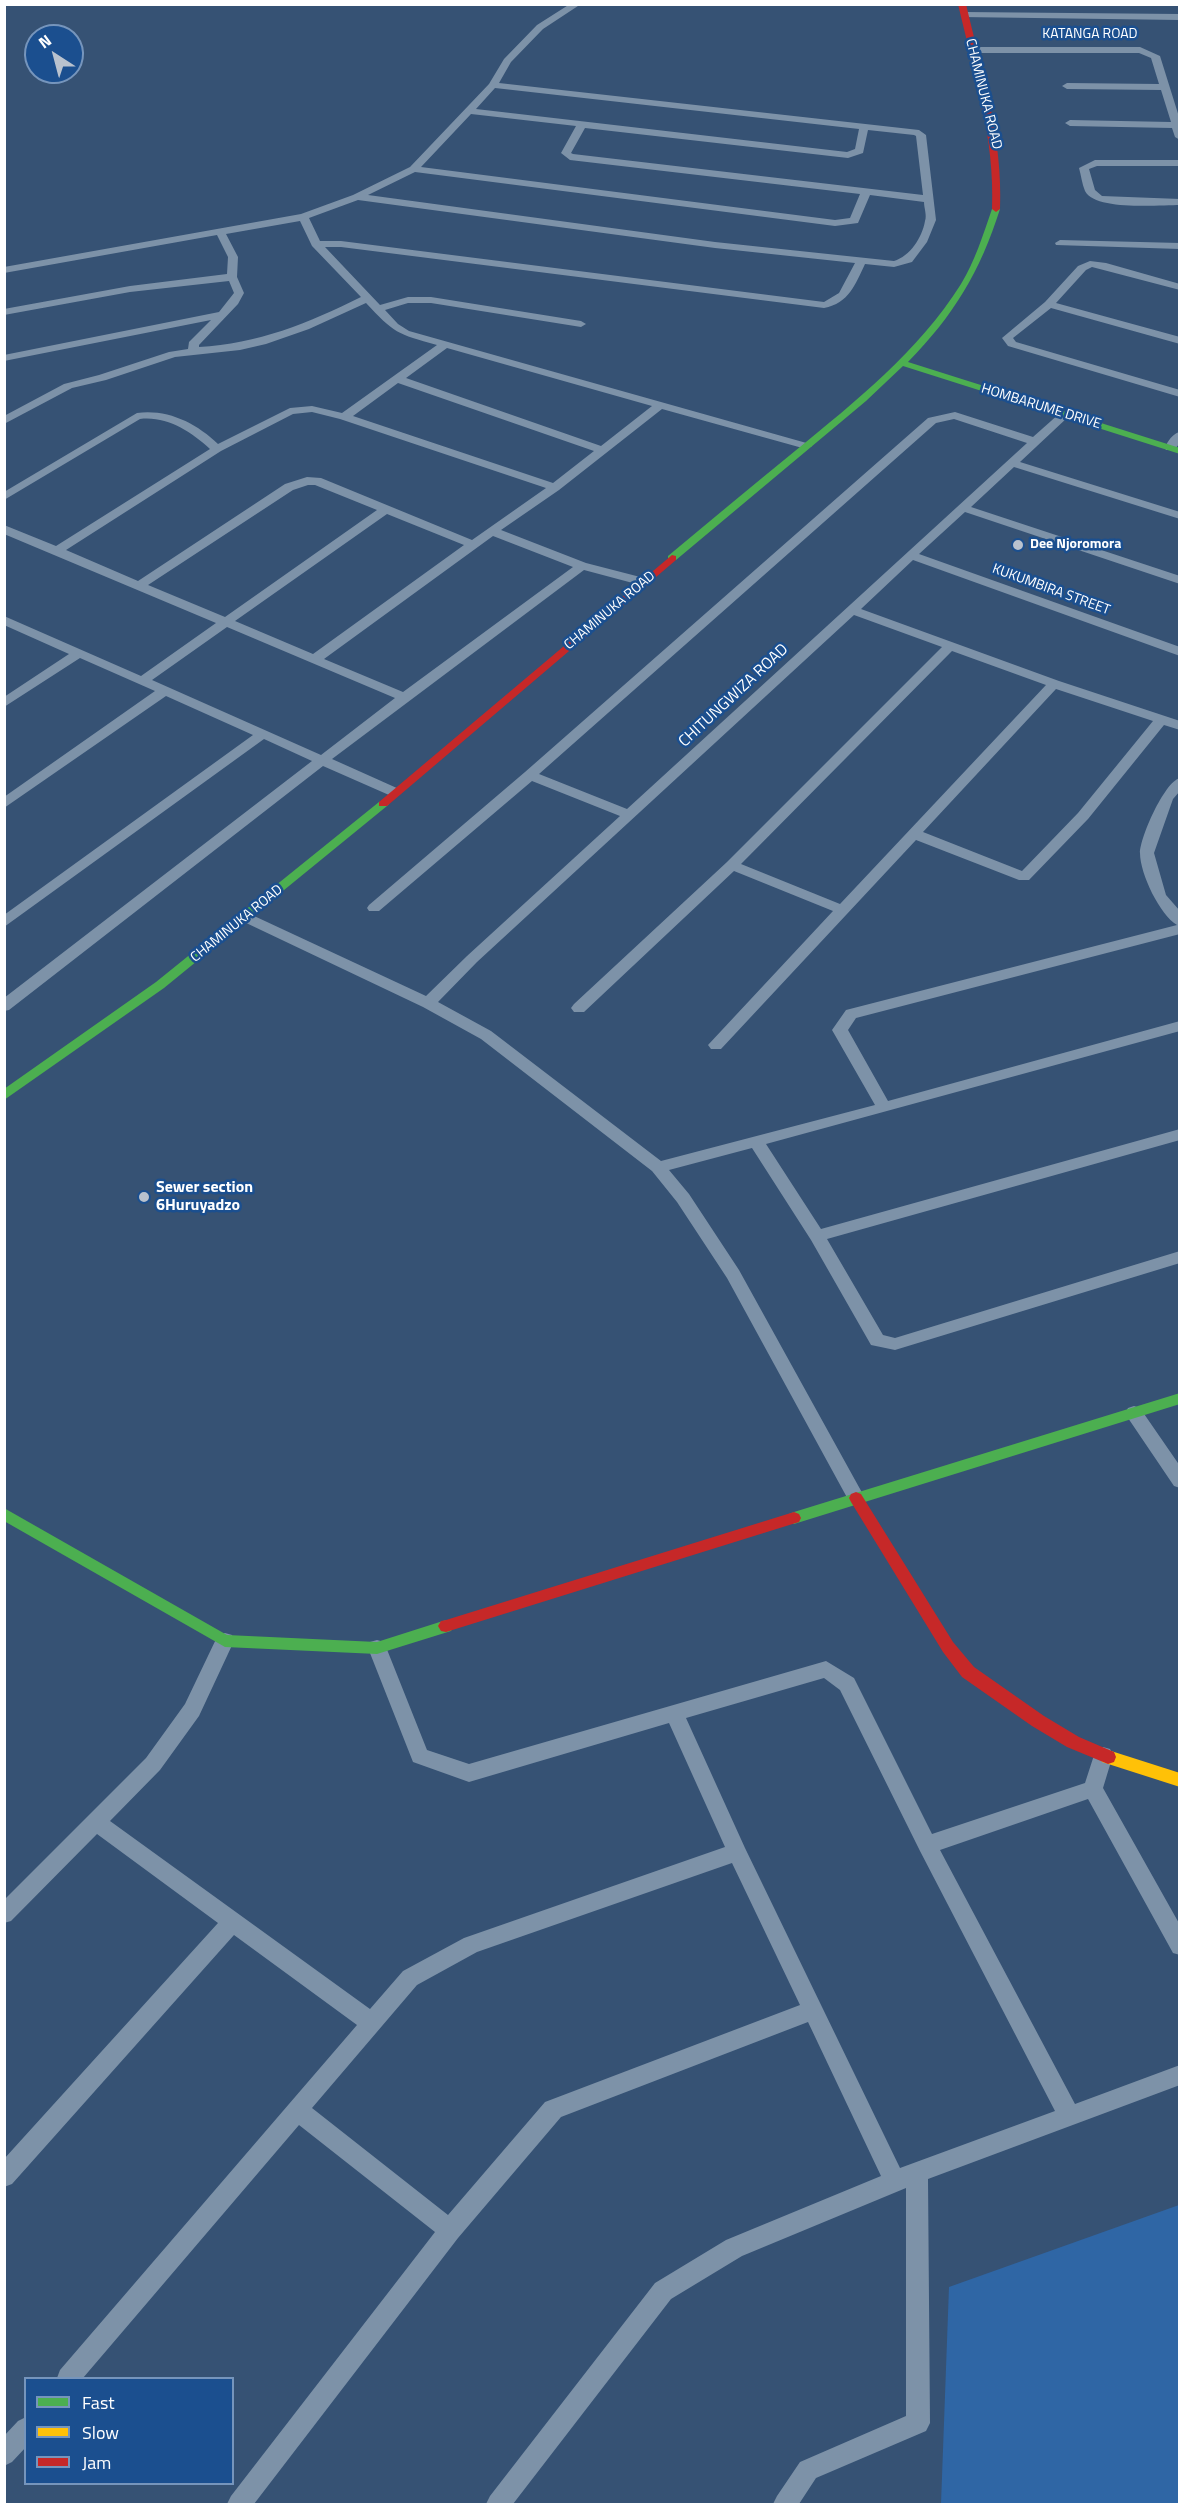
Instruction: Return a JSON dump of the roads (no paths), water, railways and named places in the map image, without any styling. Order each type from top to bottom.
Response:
[{"type":"main road","name":"CHAMINUKA ROAD","points":[[4,1096],[137,1004],[247,918],[806,446],[902,363],[934,328],[968,280],[986,241],[998,203],[998,149],[963,10]]},
{"type":"main road","name":"HOMBARUME DRIVE","points":[[902,363],[1174,449]]},
{"type":"main road","points":[[4,1514],[225,1641],[377,1648],[1179,1398]]},
{"type":"main road","points":[[856,1498],[948,1647],[968,1672],[1038,1721],[1073,1742],[1103,1755],[1179,1780]]},
{"type":"street","points":[[4,270],[303,217],[357,197],[414,169],[493,85],[507,61],[540,27],[577,4]]},
{"type":"street","points":[[963,10],[1179,17]]},
{"type":"street","name":"KATANGA ROAD","points":[[974,50],[1144,51],[1155,56],[1163,87],[1175,107],[1175,125],[1179,137]]},
{"type":"street","points":[[357,197],[715,245],[894,264],[908,260],[929,229],[931,220],[921,135],[916,132],[493,85]]},
{"type":"street","points":[[1067,86],[1163,87]]},
{"type":"street","points":[[468,111],[848,155],[860,151],[864,126]]},
{"type":"street","points":[[1070,123],[1175,125]]},
{"type":"street","points":[[582,126],[566,153],[570,158],[927,199]]},
{"type":"street","points":[[1179,163],[1095,163],[1084,168],[1090,190],[1104,200],[1179,202]]},
{"type":"street","points":[[414,169],[835,223],[854,221],[866,192]]},
{"type":"street","points":[[303,217],[316,244],[399,330],[806,446]]},
{"type":"street","points":[[195,351],[193,344],[223,314],[239,293],[232,277],[233,257],[220,231]]},
{"type":"street","points":[[1060,243],[1179,246]]},
{"type":"street","points":[[316,244],[341,244],[824,305],[842,299],[861,261]]},
{"type":"street","points":[[1179,287],[1102,265],[1090,264],[1082,268],[1049,304],[1007,338],[1008,341],[1179,394]]},
{"type":"street","points":[[4,312],[130,289],[232,277]]},
{"type":"street","points":[[4,421],[68,386],[112,375],[173,354],[224,351],[295,331],[324,320],[367,298]]},
{"type":"street","points":[[379,308],[408,300],[431,300],[581,324]]},
{"type":"street","points":[[1049,304],[1179,341]]},
{"type":"street","points":[[4,358],[223,314]]},
{"type":"street","points":[[344,417],[446,344]]},
{"type":"street","points":[[397,379],[602,450]]},
{"type":"street","points":[[314,660],[472,544],[555,487],[660,405]]},
{"type":"street","points":[[58,550],[217,449],[297,409],[312,409],[344,417],[555,487]]},
{"type":"street","points":[[4,497],[137,416],[159,415],[198,432],[217,449]]},
{"type":"street","points":[[374,908],[530,775],[932,420],[955,415],[1034,441]]},
{"type":"street","name":"CHITUNGWIZA ROAD","points":[[428,1003],[1064,415]]},
{"type":"street","points":[[1174,449],[1179,435]]},
{"type":"street","points":[[1012,463],[1179,516]]},
{"type":"street","points":[[140,585],[298,483],[317,482],[472,544]]},
{"type":"street","points":[[964,508],[1179,580]]},
{"type":"street","points":[[142,681],[385,510]]},
{"type":"street","points":[[4,529],[404,697]]},
{"type":"street","points":[[492,531],[582,566],[644,582]]},
{"type":"street","name":"KUKUMBIRA STREET","points":[[912,556],[1179,652]]},
{"type":"street","points":[[4,1006],[404,697],[582,566]]},
{"type":"street","points":[[852,610],[1054,684],[1179,726]]},
{"type":"street","points":[[4,620],[394,792]]},
{"type":"street","points":[[579,1008],[732,865],[950,646]]},
{"type":"street","points":[[4,703],[79,653]]},
{"type":"street","points":[[716,1045],[1054,684]]},
{"type":"street","points":[[4,804],[163,692]]},
{"type":"street","points":[[915,834],[1024,877],[1083,816],[1161,720]]},
{"type":"street","points":[[4,922],[261,735]]},
{"type":"street","points":[[530,775],[630,815]]},
{"type":"street","points":[[1179,782],[1166,798],[1147,853],[1159,896],[1179,921]]},
{"type":"street","points":[[732,865],[843,910]]},
{"type":"street","points":[[247,918],[428,1003],[486,1035],[658,1167],[683,1198],[733,1275],[856,1498]]},
{"type":"street","points":[[884,1108],[840,1030],[851,1014],[1179,929]]},
{"type":"street","points":[[658,1167],[758,1143],[1179,1026]]},
{"type":"street","points":[[817,1236],[1179,1134]]},
{"type":"street","points":[[758,1143],[817,1236],[877,1340],[895,1344],[1179,1257]]},
{"type":"street","points":[[1134,1413],[1179,1480]]},
{"type":"street","points":[[4,1914],[153,1764],[192,1710],[225,1641]]},
{"type":"street","points":[[377,1648],[420,1756],[469,1773],[826,1669],[847,1684],[927,1845],[1070,2117]]},
{"type":"street","points":[[674,1712],[737,1852],[895,2181]]},
{"type":"street","points":[[1103,1755],[1093,1789],[1179,1946]]},
{"type":"street","points":[[927,1845],[1093,1789]]},
{"type":"street","points":[[96,1822],[373,2024]]},
{"type":"street","points":[[70,2377],[410,1978],[471,1945],[737,1852]]},
{"type":"street","points":[[4,2176],[232,1922]]},
{"type":"street","points":[[239,2505],[450,2230],[553,2109],[813,2010]]},
{"type":"street","points":[[498,2505],[663,2291],[734,2248],[895,2181],[1070,2117],[1179,2074]]},
{"type":"street","points":[[296,2109],[450,2230]]},
{"type":"street","points":[[785,2505],[808,2470],[918,2423],[917,2173]]},
{"type":"street","points":[[4,2454],[24,2431]]},
{"type":"place","name":"Dee Njoromora","points":[[1018,545]]},
{"type":"place","name":"Sewer section 6Huruyadzo","points":[[144,1197]]}]
